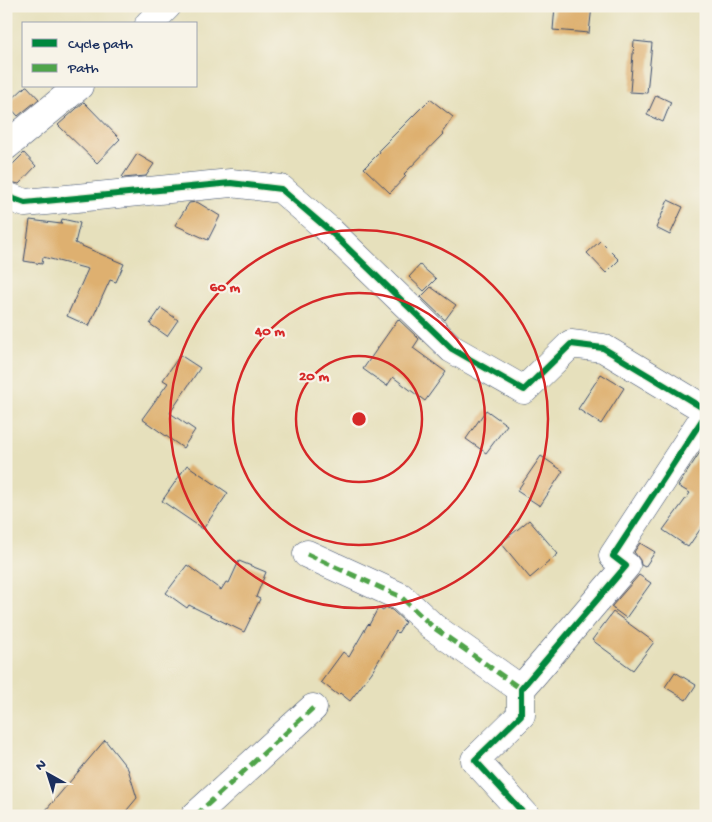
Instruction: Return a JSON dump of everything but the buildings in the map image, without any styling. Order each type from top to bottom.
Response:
[{"type":"street","points":[[151,22],[167,6]]},
{"type":"street","points":[[6,146],[77,88]]},
{"type":"street","points":[[6,196],[25,203],[231,183],[281,189],[330,231],[452,349],[524,390],[571,344],[603,348],[706,410]]},
{"type":"street","points":[[526,816],[475,760],[521,714],[522,689],[626,566],[613,556],[706,414]]},
{"type":"street","points":[[307,554],[400,596],[433,626],[522,689]]},
{"type":"street","points":[[196,816],[313,708]]},
{"type":"marked path","points":[[307,554],[401,597],[433,627],[521,689]]},
{"type":"marked path","points":[[195,816],[313,708]]},
{"type":"cycle path","points":[[6,196],[25,203],[231,183],[281,189],[330,231],[452,349],[524,390],[571,344],[603,348],[706,410]]},
{"type":"cycle path","points":[[526,816],[475,760],[521,715],[521,689],[626,566],[613,556],[706,414]]}]
